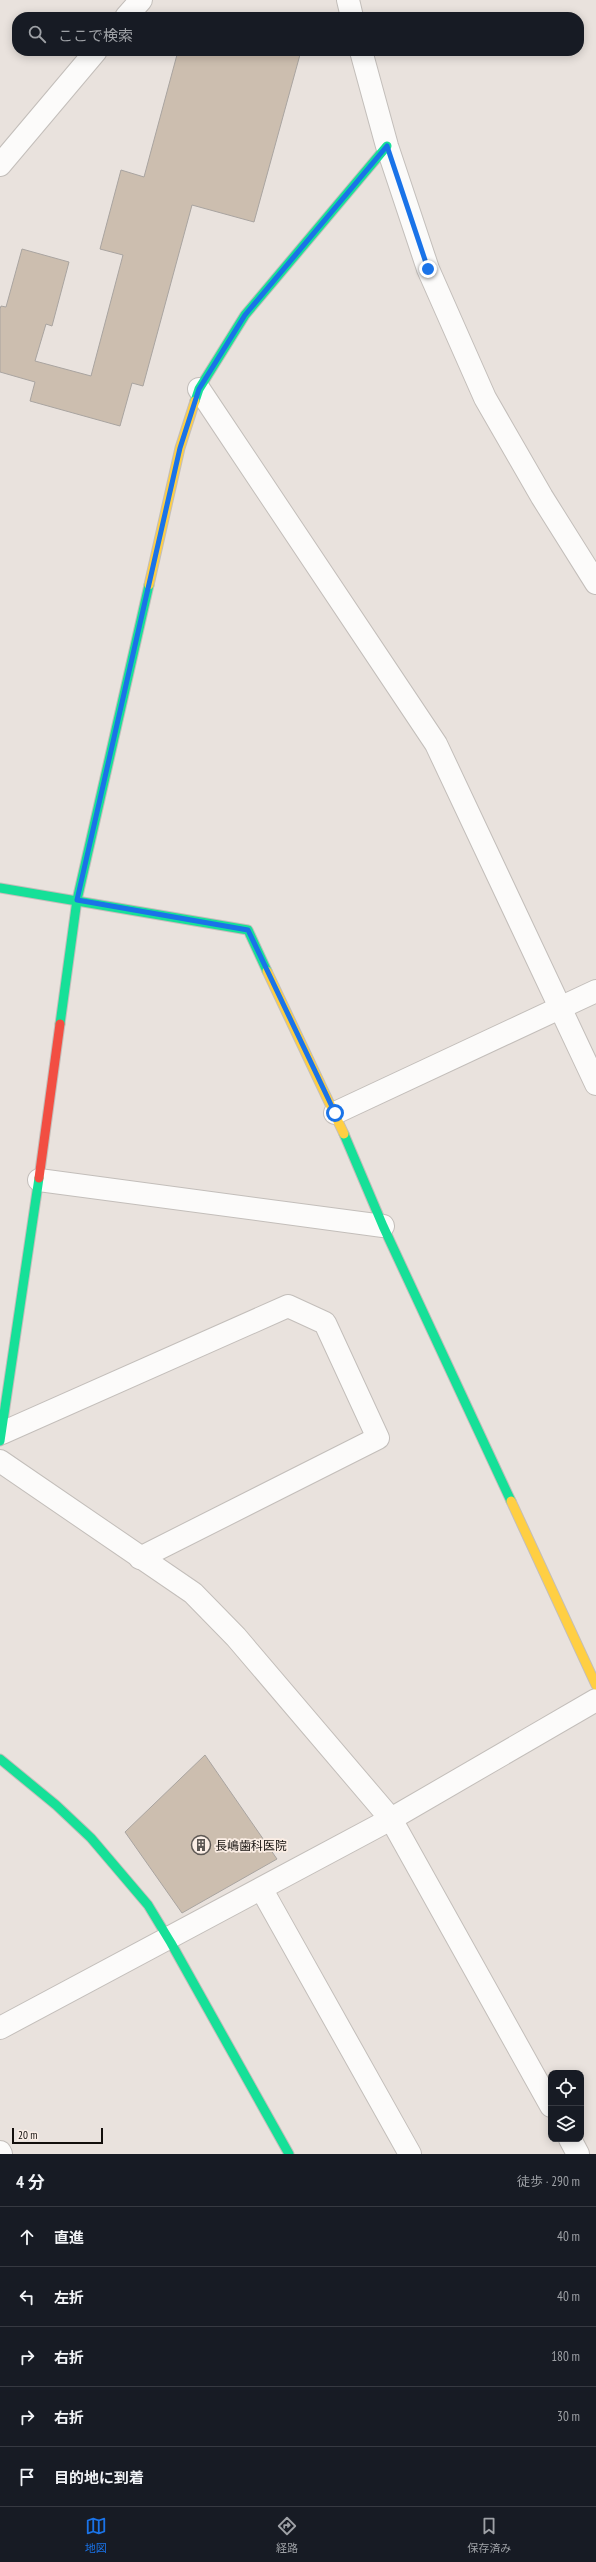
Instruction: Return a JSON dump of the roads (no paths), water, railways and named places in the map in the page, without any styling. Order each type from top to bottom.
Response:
[{"type":"street","points":[[130,12],[141,0]]},
{"type":"street","points":[[348,0],[351,12]]},
{"type":"street","points":[[0,165],[92,56]]},
{"type":"street","points":[[363,56],[387,146],[428,269],[485,398],[542,497],[596,583]]},
{"type":"street","points":[[1,1437],[39,1180],[77,900],[180,448],[199,389],[245,315],[387,146]]},
{"type":"street","points":[[199,389],[436,744],[596,1084]]},
{"type":"street","points":[[0,888],[248,930],[335,1113],[383,1226],[596,1684]]},
{"type":"street","points":[[335,1113],[596,991]]},
{"type":"street","points":[[39,1180],[383,1226]]},
{"type":"street","points":[[1,1437],[288,1306],[325,1323],[378,1438],[140,1558]]},
{"type":"street","points":[[0,1461],[193,1593],[236,1637],[391,1819],[548,2101]]},
{"type":"street","points":[[0,2028],[262,1890],[391,1819],[596,1700]]},
{"type":"street","points":[[0,1759],[40,1790],[111,1859],[140,1894],[169,1938],[289,2154]]},
{"type":"street","points":[[262,1890],[410,2154]]},
{"type":"street","points":[[572,2142],[578,2154]]},
{"type":"place","name":"長嶋歯科医院","points":[[201,1845]]}]
